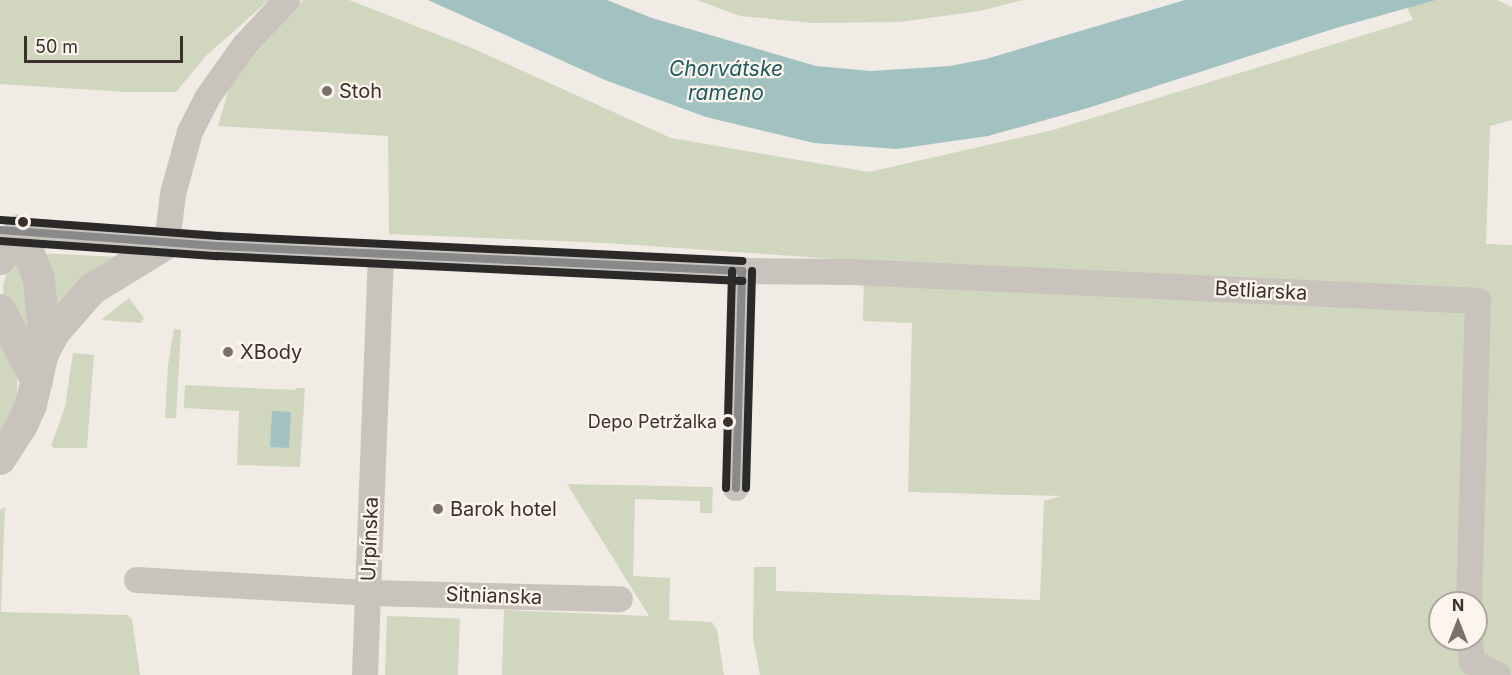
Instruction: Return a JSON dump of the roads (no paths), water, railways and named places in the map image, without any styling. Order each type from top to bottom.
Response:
[{"type":"street","points":[[0,459],[22,425],[40,367],[56,330],[92,289],[167,243],[172,194],[190,132],[207,98],[245,45],[288,0]]},
{"type":"street","points":[[10,230],[39,279],[43,323],[40,367]]},
{"type":"street","points":[[0,259],[10,230]]},
{"type":"street","name":"Betliarska","points":[[10,230],[167,243],[381,254],[742,271],[863,272],[1478,301],[1469,591]]},
{"type":"street","name":"Urpínska","points":[[137,580],[368,592],[381,254]]},
{"type":"street","points":[[736,488],[742,271]]},
{"type":"street","points":[[0,310],[40,367]]},
{"type":"street","points":[[365,675],[368,592]]},
{"type":"street","name":"Sitnianska","points":[[368,592],[620,599]]},
{"type":"street","points":[[1471,651],[1472,662],[1498,675]]},
{"type":"water","name":"Chorvátske rameno","points":[[428,0],[607,0],[652,18],[816,66],[871,71],[950,66],[986,59],[1185,0],[1436,0],[1336,28],[1088,108],[988,136],[897,149],[814,143],[706,117],[605,80]]},
{"type":"water","points":[[272,411],[291,412],[289,448],[270,447]]},
{"type":"place","name":"Stoh","points":[[327,91]]},
{"type":"place","name":"XBody","points":[[228,352]]},
{"type":"place","name":"Depo Petržalka","points":[[728,422]]},
{"type":"place","name":"Barok hotel","points":[[438,509]]}]
